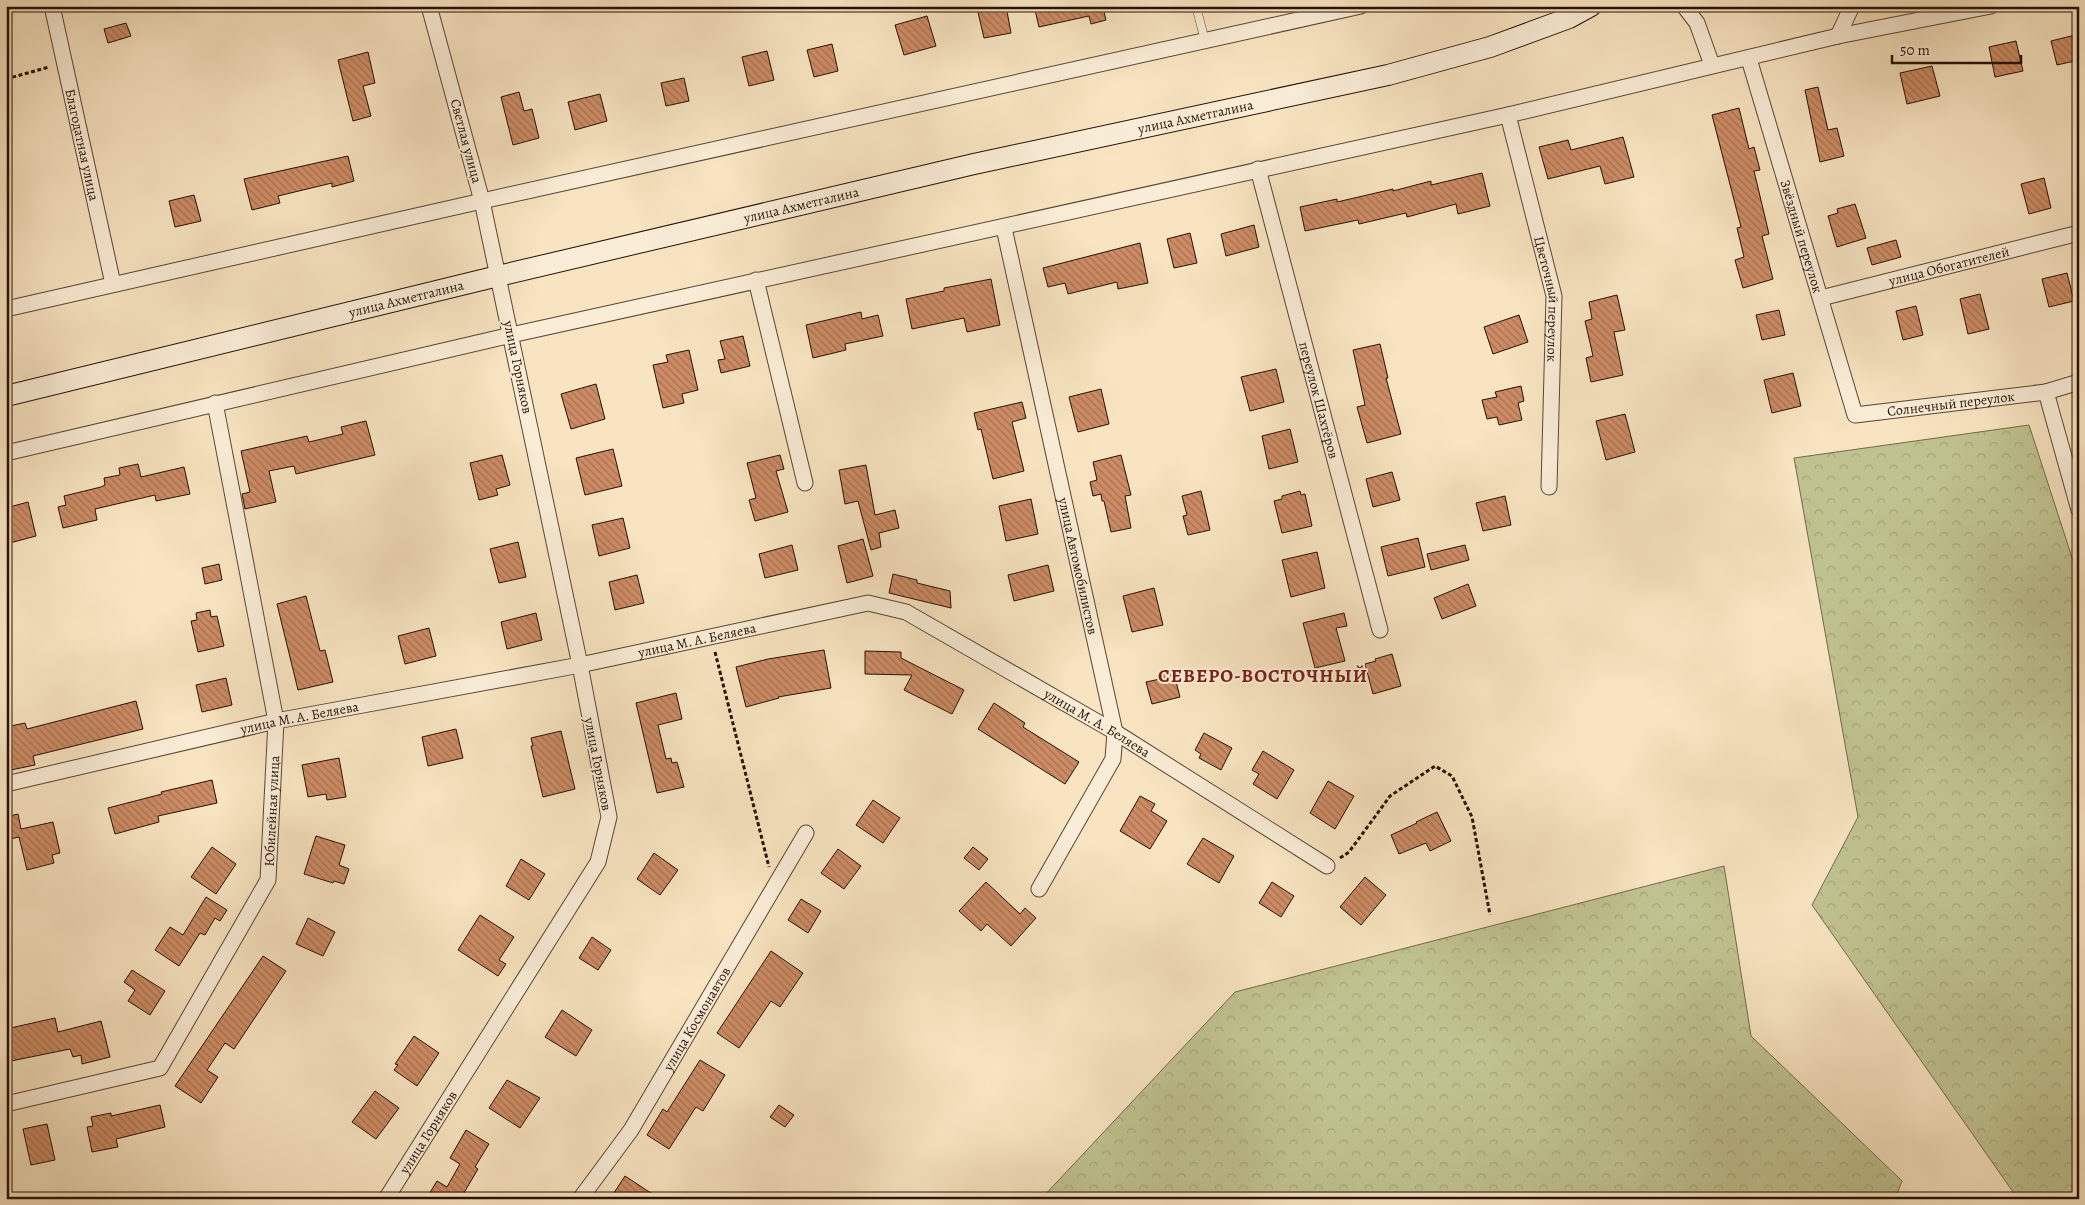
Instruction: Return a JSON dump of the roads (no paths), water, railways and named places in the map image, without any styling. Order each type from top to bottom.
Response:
[{"type":"main road","name":"улица Ахметгалина","points":[[6,396],[498,276],[974,164],[1388,75],[1490,46],[1569,18],[1591,6]]},
{"type":"street","name":"Благодатная улица","points":[[52,6],[113,284]]},
{"type":"street","name":"Светлая улица","points":[[429,6],[482,201],[498,276]]},
{"type":"street","points":[[6,308],[1205,41],[1317,11],[1361,6]]},
{"type":"street","points":[[1684,6],[1697,23],[1712,65]]},
{"type":"street","points":[[1838,36],[1852,6]]},
{"type":"street","points":[[6,453],[511,335],[756,280],[1004,228],[1258,169],[1508,114],[1838,36],[1991,6]]},
{"type":"street","name":"Звёздный переулок","points":[[1749,58],[1822,298],[1855,415]]},
{"type":"street","name":"Цветочный переулок","points":[[1508,114],[1554,296],[1549,487]]},
{"type":"street","name":"переулок Шахтёров","points":[[1258,169],[1380,630]]},
{"type":"street","name":"улица Автомобилистов","points":[[1004,228],[1115,732],[1113,759],[1039,889]]},
{"type":"street","name":"улица Обогатителей","points":[[1822,298],[2079,233]]},
{"type":"street","name":"улица Горняков","points":[[386,1199],[598,862],[609,817],[580,665],[498,276]]},
{"type":"street","points":[[756,280],[805,483]]},
{"type":"street","name":"Солнечный переулок","points":[[1855,415],[2046,392],[2079,382]]},
{"type":"street","points":[[2046,392],[2079,510]]},
{"type":"street","name":"Юбилейная улица","points":[[6,1104],[160,1068],[268,880],[276,721],[214,403]]},
{"type":"street","name":"улица М. А. Беляева","points":[[6,784],[276,721],[580,665],[868,603],[906,612],[1115,732],[1326,866]]},
{"type":"street","name":"улица Космонавтов","points":[[580,1199],[630,1130],[806,833]]},
{"type":"lane","points":[[1196,6],[1205,41]]},
{"type":"district","name":"СЕВЕРО-ВОСТОЧНЫЙ","points":[[1263,676]]}]
